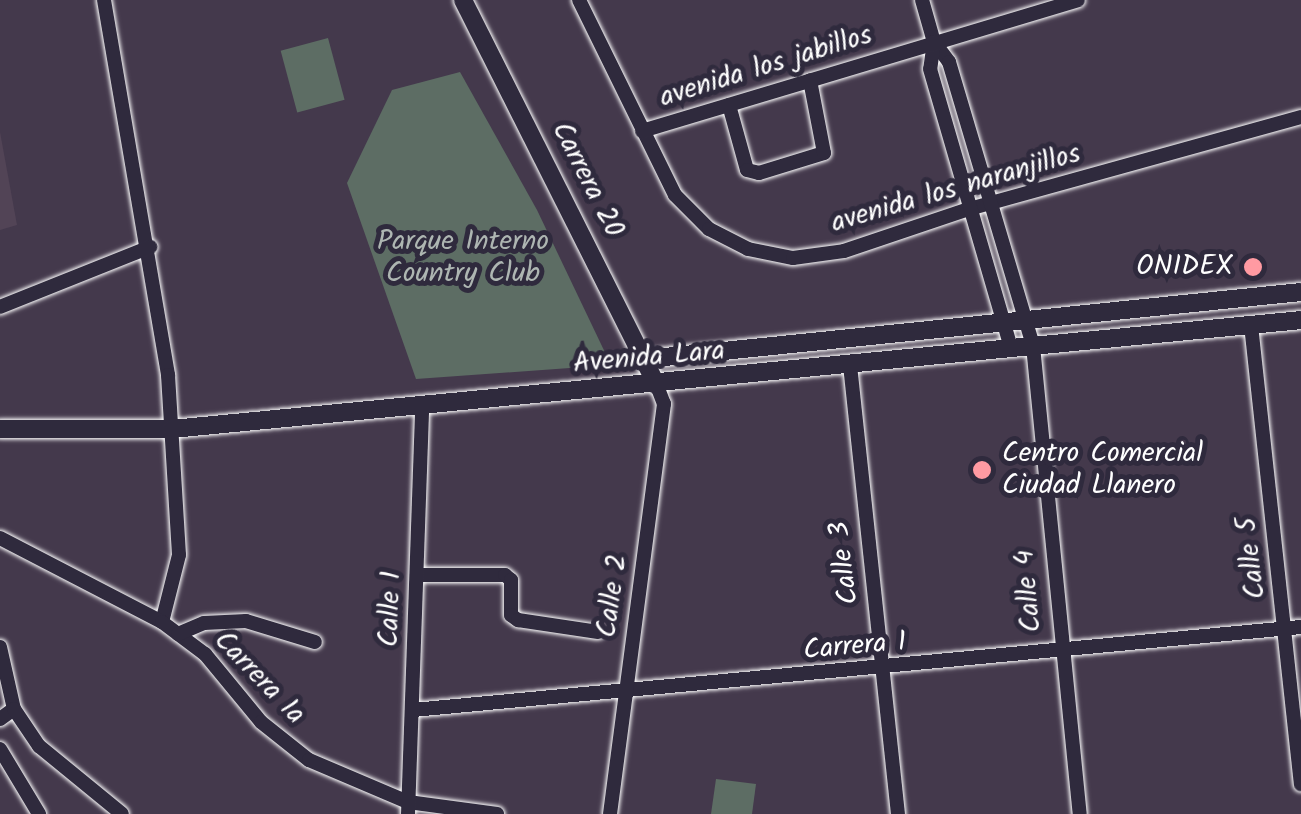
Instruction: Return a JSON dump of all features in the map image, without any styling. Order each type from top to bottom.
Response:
[{"type":"street","points":[[104,0],[150,247],[172,430],[179,555],[162,622]]},
{"type":"street","name":"Carrera 20","points":[[463,0],[657,386]]},
{"type":"street","name":"avenida los naranjillos","points":[[580,0],[675,195],[709,229],[748,249],[793,258],[844,251],[969,208],[1301,117]]},
{"type":"street","points":[[922,0],[934,42],[930,70],[1011,348]]},
{"type":"street","name":"avenida los jabillos","points":[[642,131],[1078,0]]},
{"type":"street","name":"Calle 4","points":[[934,42],[949,62],[987,204],[1034,355],[1060,652],[1080,814]]},
{"type":"street","points":[[729,105],[748,170],[759,173],[824,153],[810,80]]},
{"type":"street","points":[[0,308],[150,247]]},
{"type":"street","name":"Avenida Lara","points":[[644,359],[1301,292]]},
{"type":"street","name":"Avenida Lara","points":[[0,429],[172,430],[657,386],[1011,348],[1034,355],[1301,320]]},
{"type":"street","name":"Calle 5","points":[[1250,325],[1301,784]]},
{"type":"street","name":"Calle 3","points":[[850,365],[898,814]]},
{"type":"street","name":"Calle 2","points":[[610,814],[664,404],[657,386]]},
{"type":"street","name":"Calle 1","points":[[408,808],[422,405]]},
{"type":"street","name":"Carrera 1a","points":[[0,538],[162,622],[205,654],[260,722],[308,760],[408,808],[496,814]]},
{"type":"street","points":[[417,576],[505,575],[511,580],[511,615],[518,620],[598,632]]},
{"type":"street","points":[[178,634],[234,620],[315,642]]},
{"type":"street","name":"Carrera 1","points":[[413,710],[884,670],[1301,627]]},
{"type":"street","points":[[0,647],[14,710],[39,746],[122,814]]},
{"type":"street","points":[[0,719],[14,710]]},
{"type":"street","points":[[0,750],[39,814]]},
{"type":"shaded area","points":[[0,132],[17,225],[0,230]]},
{"type":"green space","points":[[328,38],[345,100],[297,113],[281,51]]},
{"type":"green space","name":"Parque Interno Country Club","points":[[460,72],[537,210],[611,365],[416,379],[347,183],[392,90]]},
{"type":"green space","points":[[716,779],[756,784],[752,814],[711,814]]},
{"type":"place","name":"ONIDEX","points":[[1253,267]]},
{"type":"place","name":"Centro Comercial Ciudad Llanero","points":[[982,470]]}]
